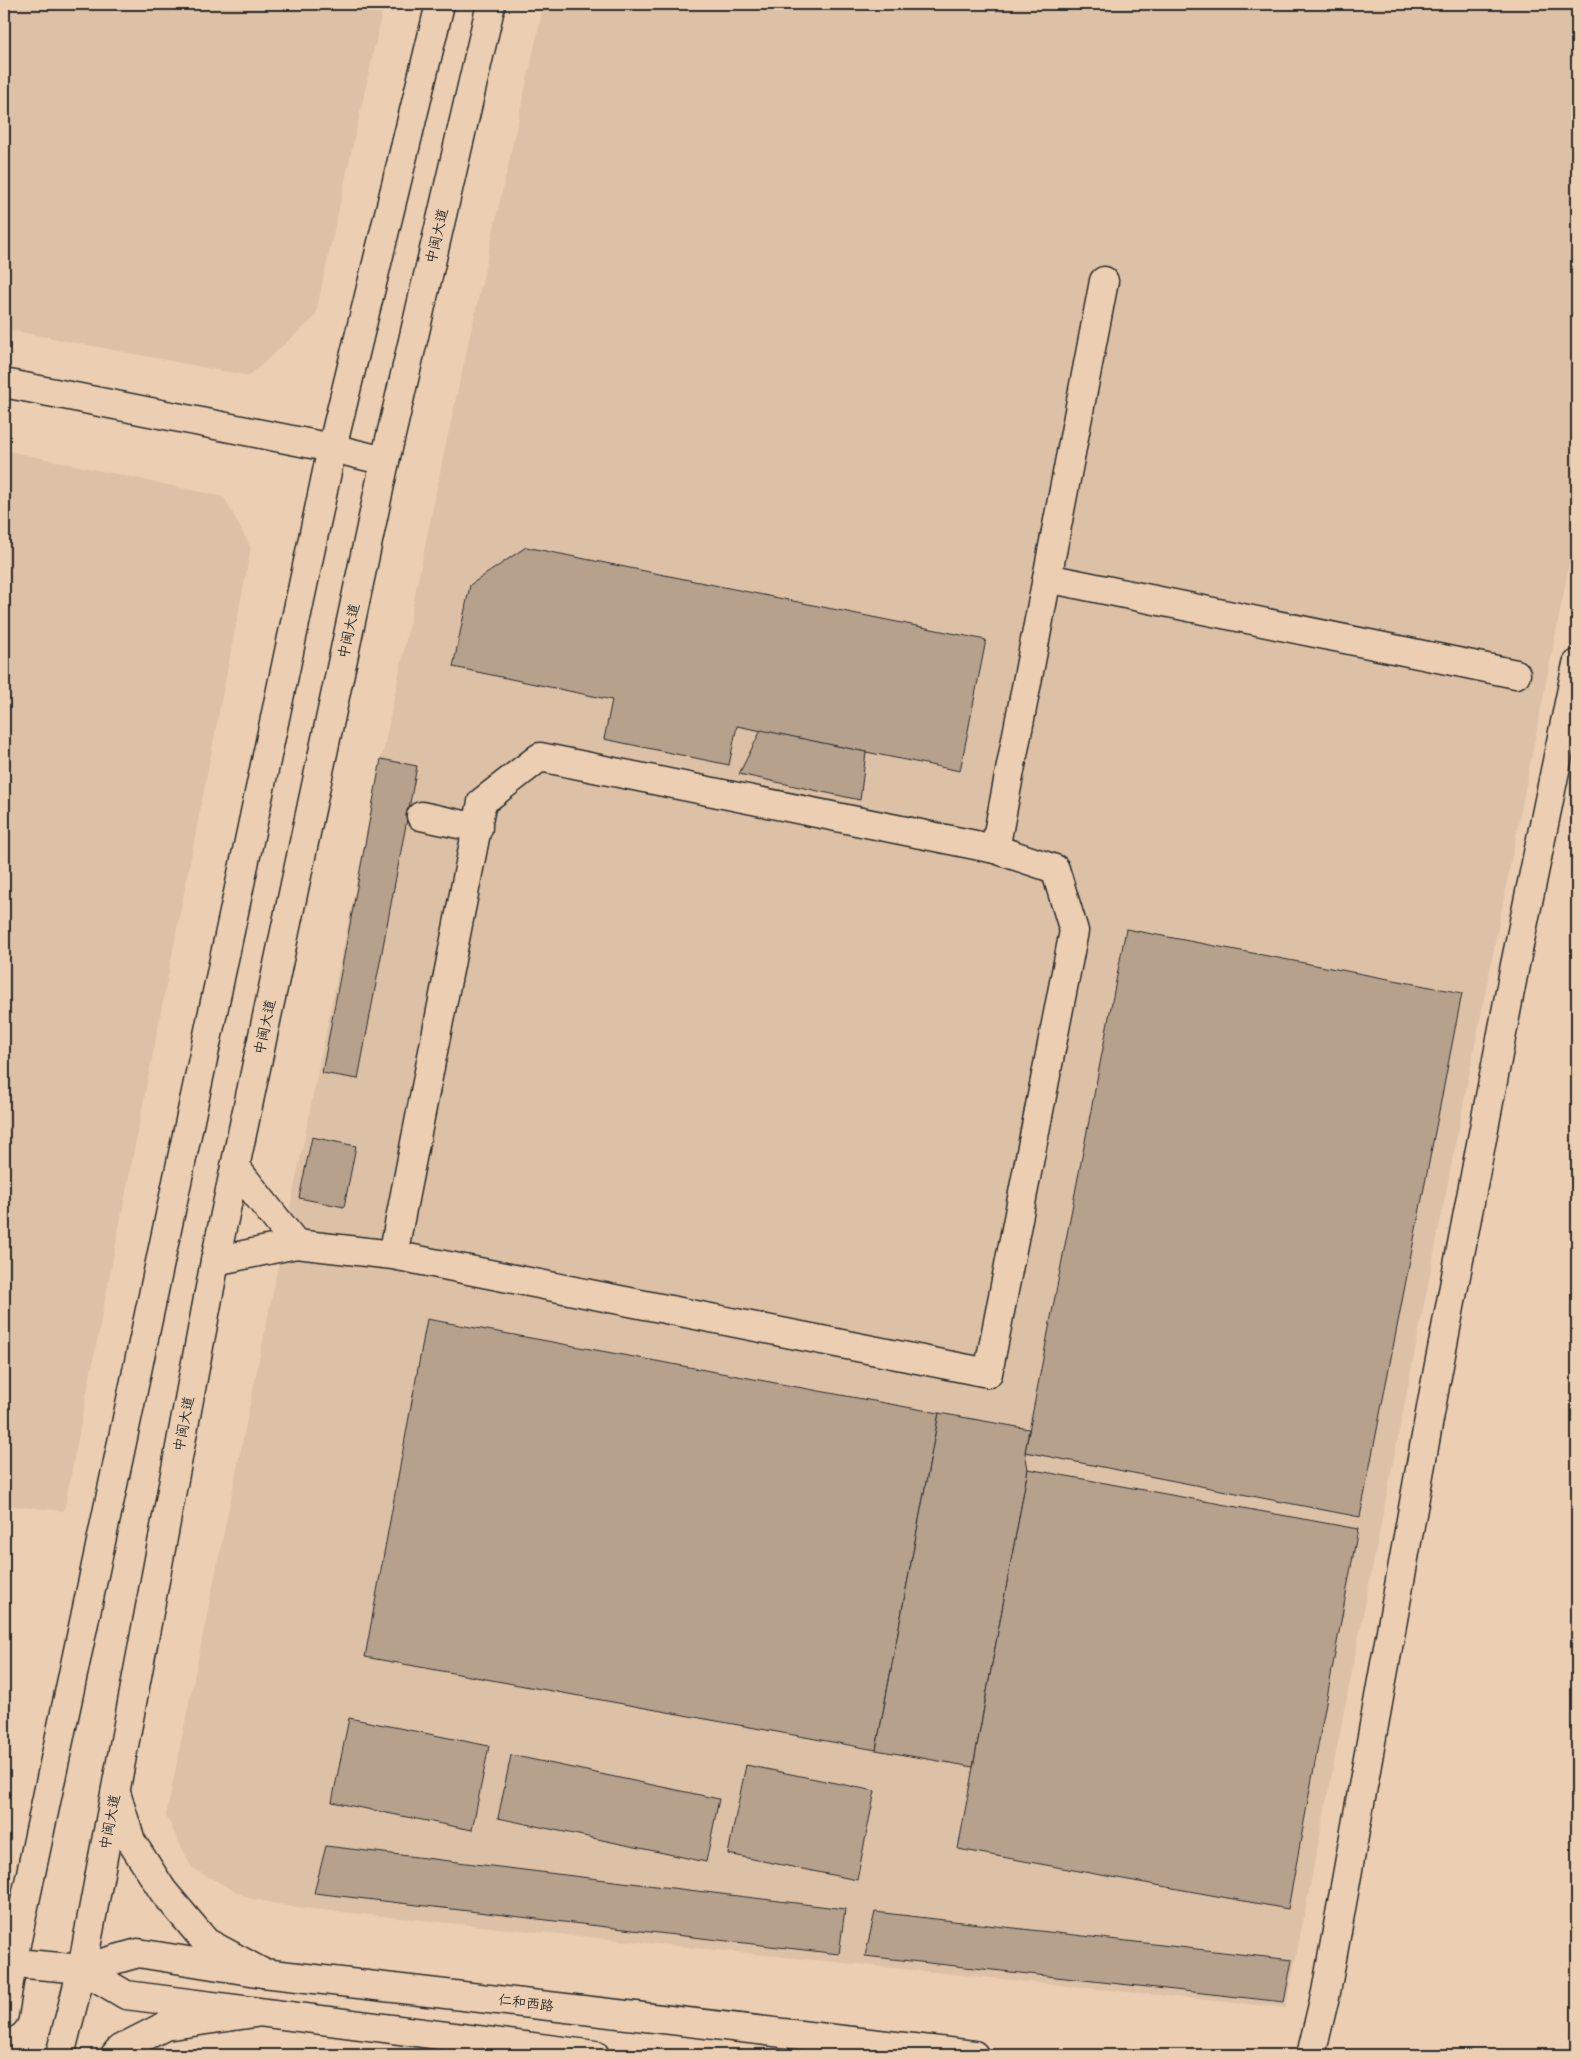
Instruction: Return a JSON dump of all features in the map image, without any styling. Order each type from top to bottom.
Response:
[{"type":"main road","points":[[4,2014],[8,1962],[332,448],[440,4]]},
{"type":"main road","name":"中闽大道","points":[[60,2055],[82,1969],[214,1261],[385,461],[491,4]]},
{"type":"main road","points":[[995,849],[1104,281]]},
{"type":"main road","points":[[4,383],[332,448],[385,461]]},
{"type":"main road","points":[[1047,578],[1516,674]]},
{"type":"main road","points":[[1311,2055],[1326,1992],[1437,1377],[1515,965],[1577,664]]},
{"type":"main road","points":[[214,1261],[296,1244],[393,1256],[988,1373],[1074,931],[1055,869],[995,849],[540,757],[482,802],[393,1256]]},
{"type":"main road","points":[[421,816],[478,828]]},
{"type":"main road","points":[[235,1168],[296,1244]]},
{"type":"main road","points":[[116,1792],[131,1841],[163,1890],[206,1942],[263,1973]]},
{"type":"main road","name":"仁和西路","points":[[8,1962],[82,1969],[138,1952],[263,1973],[974,2055]]},
{"type":"main road","name":"仁和西路","points":[[82,1969],[126,1995],[595,2055]]},
{"type":"main road","points":[[115,2055],[120,2050],[165,2026],[255,2013]]},
{"type":"shaded area","points":[[4,4],[384,4],[315,317],[249,376],[4,329]]},
{"type":"shaded area","points":[[544,4],[1577,4],[1577,525],[1286,2008],[293,1907],[248,1898],[192,1868],[166,1816],[445,448]]},
{"type":"shaded area","points":[[4,450],[224,497],[251,548],[64,1511],[4,1505]]},
{"type":"building","points":[[526,547],[986,640],[960,771],[737,726],[729,765],[604,739],[612,700],[453,667],[470,585]]},
{"type":"building","points":[[761,730],[866,752],[860,800],[739,774]]},
{"type":"building","points":[[381,759],[417,766],[358,1079],[322,1073]]},
{"type":"building","points":[[1126,929],[1462,993],[1360,1517],[1025,1452]]},
{"type":"building","points":[[312,1137],[356,1146],[344,1207],[299,1198]]},
{"type":"building","points":[[427,1319],[939,1413],[876,1750],[365,1657]]},
{"type":"building","points":[[939,1413],[1029,1429],[1025,1452],[1028,1469],[973,1767],[876,1750]]},
{"type":"building","points":[[1028,1469],[1358,1529],[1288,1909],[958,1849]]},
{"type":"building","points":[[349,1718],[489,1746],[472,1830],[332,1802]]},
{"type":"building","points":[[511,1755],[719,1799],[706,1862],[498,1818]]},
{"type":"building","points":[[746,1765],[875,1791],[857,1880],[728,1854]]},
{"type":"building","points":[[326,1846],[845,1909],[839,1954],[314,1893]]},
{"type":"building","points":[[875,1912],[1292,1960],[1284,2002],[865,1956]]}]
